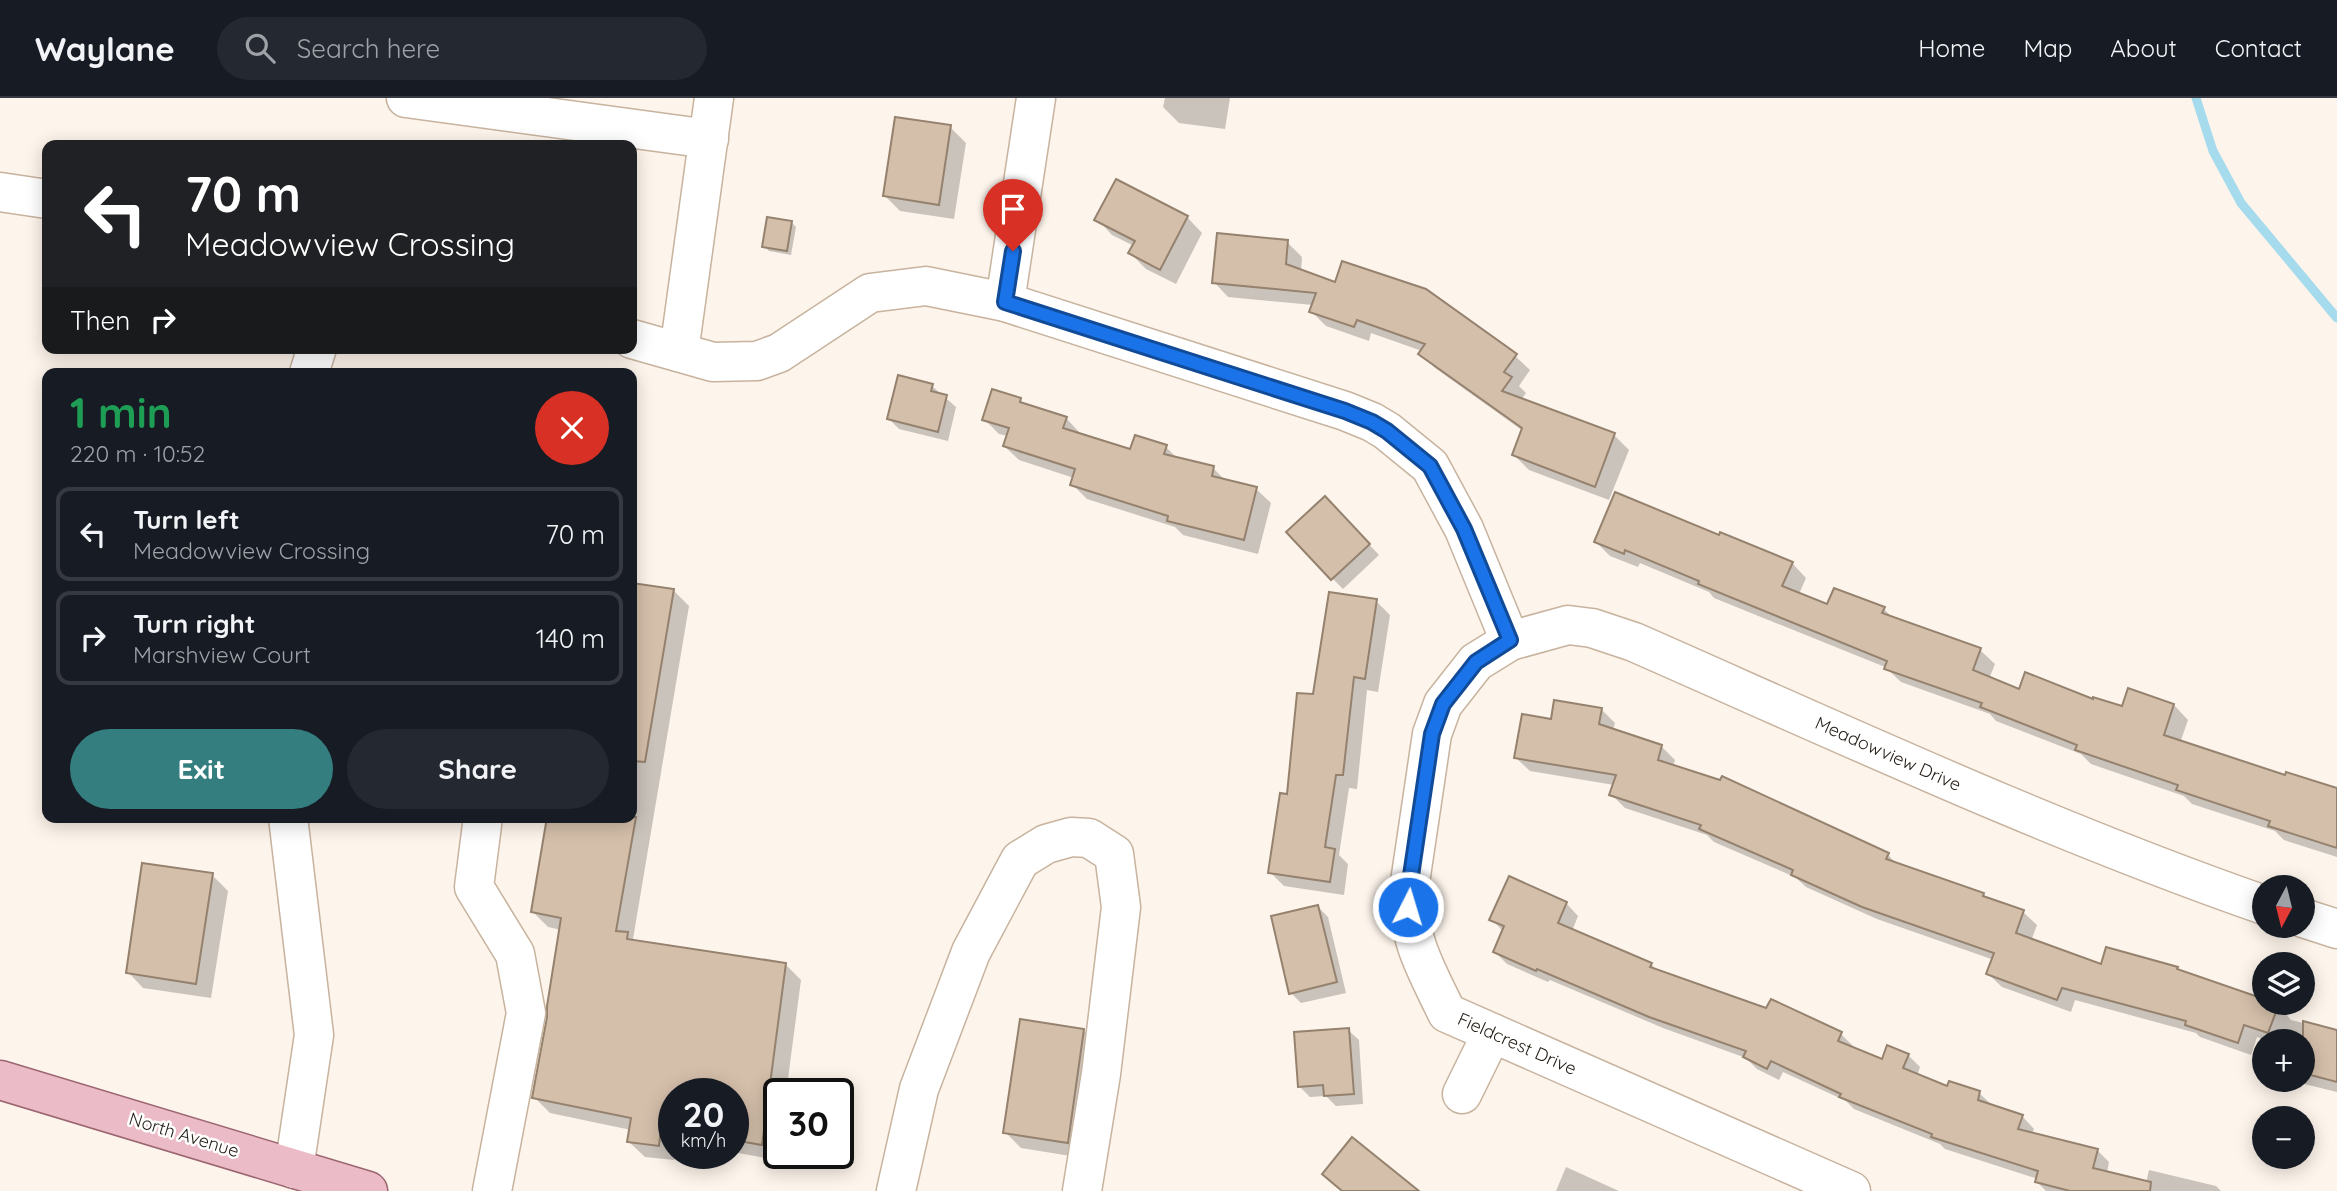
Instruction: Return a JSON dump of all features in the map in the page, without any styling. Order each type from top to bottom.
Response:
[{"type":"main road","name":"North Avenue","points":[[0,1080],[368,1191]]},
{"type":"street","points":[[406,98],[709,139]]},
{"type":"street","points":[[679,352],[714,98]]},
{"type":"street","points":[[1005,302],[1036,98]]},
{"type":"street","points":[[0,192],[42,198]]},
{"type":"street","points":[[637,340],[713,362],[757,361],[779,353],[870,293],[926,286],[1005,302],[1345,411],[1387,431],[1430,466],[1464,529],[1510,640]]},
{"type":"street","name":"Meadowview Drive","points":[[1510,640],[1568,625],[1592,628],[1634,642],[2010,808],[2110,849],[2252,901]]},
{"type":"street","name":"Fieldcrest Drive","points":[[1510,640],[1476,662],[1443,704],[1432,734],[1409,889],[1410,927],[1415,946],[1447,1013],[1851,1191]]},
{"type":"street","points":[[289,823],[314,1035],[294,1169]]},
{"type":"street","points":[[482,823],[474,887],[515,954],[526,1013],[492,1191]]},
{"type":"street","points":[[896,1191],[919,1089],[971,952],[1020,860],[1046,844],[1071,837],[1089,838],[1114,854],[1121,906],[1101,1074],[1082,1191]]},
{"type":"street","points":[[2315,922],[2337,929]]},
{"type":"street","points":[[1462,1094],[1492,1033]]},
{"type":"building","points":[[895,117],[951,125],[939,205],[883,196]]},
{"type":"building","points":[[1116,179],[1188,216],[1160,270],[1128,253],[1135,241],[1094,220]]},
{"type":"building","points":[[767,217],[792,221],[787,251],[762,247]]},
{"type":"building","points":[[1217,233],[1288,240],[1286,264],[1335,282],[1342,261],[1426,289],[1517,354],[1504,372],[1512,377],[1502,391],[1615,433],[1595,487],[1512,455],[1522,428],[1418,354],[1425,344],[1357,320],[1354,327],[1309,312],[1316,293],[1212,283]]},
{"type":"building","points":[[898,375],[933,384],[931,391],[947,395],[938,432],[887,419]]},
{"type":"building","points":[[992,389],[1021,398],[1020,402],[1067,417],[1063,428],[1130,449],[1135,435],[1167,445],[1164,454],[1214,466],[1212,476],[1257,487],[1244,540],[1167,521],[1168,516],[1070,485],[1075,469],[1003,446],[1009,428],[982,420]]},
{"type":"building","points":[[1615,492],[1793,562],[1782,586],[1827,604],[1834,588],[1885,607],[1882,613],[1981,648],[1973,670],[2019,689],[2025,672],[2093,699],[2122,706],[2128,688],[2174,704],[2164,735],[2285,775],[2286,772],[2337,788],[2337,848],[2268,826],[2270,821],[2176,790],[2178,785],[2075,750],[2077,745],[1980,707],[1982,703],[1884,669],[1887,661],[1698,584],[1699,581],[1625,550],[1624,554],[1594,542]]},
{"type":"building","points":[[1325,496],[1370,544],[1331,580],[1286,532]]},
{"type":"building","points":[[637,584],[674,589],[645,762],[637,761]]},
{"type":"building","points":[[1329,592],[1377,599],[1365,679],[1354,677],[1343,775],[1336,775],[1325,847],[1335,849],[1330,882],[1268,873],[1280,793],[1287,794],[1297,693],[1313,694]]},
{"type":"building","points":[[1554,700],[1602,708],[1599,724],[1662,745],[1658,760],[1720,780],[1722,776],[1889,853],[1886,859],[2024,910],[2016,933],[2101,964],[2106,947],[2178,967],[2177,969],[2252,995],[2252,1015],[2275,1015],[2270,1029],[2244,1025],[2238,1043],[2185,1025],[2186,1021],[2062,988],[2057,1000],[1986,974],[1994,953],[1862,907],[1791,875],[1793,870],[1699,829],[1701,825],[1609,795],[1616,775],[1514,758],[1522,714],[1551,719]]},
{"type":"building","points":[[546,823],[635,823],[616,931],[628,932],[627,939],[786,963],[771,1078],[763,1078],[762,1145],[749,1143],[749,1078],[658,1078],[658,1146],[627,1142],[631,1118],[532,1098],[561,918],[531,912]]},
{"type":"building","points":[[142,863],[213,873],[196,984],[126,973]]},
{"type":"building","points":[[1509,876],[1567,902],[1558,923],[1652,963],[1650,967],[1766,1008],[1771,999],[1842,1032],[1838,1041],[1882,1059],[1887,1045],[1909,1054],[1903,1068],[1947,1086],[1949,1081],[1980,1091],[1978,1100],[2023,1115],[2018,1129],[2098,1149],[2093,1168],[2151,1182],[2150,1191],[2070,1191],[2035,1182],[2038,1171],[1931,1137],[1932,1134],[1839,1097],[1841,1094],[1771,1061],[1767,1069],[1743,1057],[1746,1051],[1649,1017],[1493,952],[1504,926],[1489,920]]},
{"type":"building","points":[[1318,905],[1337,982],[1289,994],[1271,916]]},
{"type":"building","points":[[1020,1019],[1084,1029],[1068,1143],[1003,1133]]},
{"type":"building","points":[[2303,1021],[2337,1030],[2337,1082],[2315,1076],[2315,1029],[2303,1029]]},
{"type":"building","points":[[1349,1028],[1354,1094],[1324,1096],[1323,1085],[1298,1087],[1294,1032]]},
{"type":"building","points":[[1352,1137],[1419,1191],[1342,1191],[1322,1174]]},
{"type":"waterway","points":[[2196,98],[2213,151],[2241,203],[2337,318]]},
{"type":"route","points":[[1013,251],[1005,302],[1345,411],[1387,431],[1430,466],[1464,529],[1510,640],[1476,662],[1443,704],[1432,734],[1408,907]]}]
